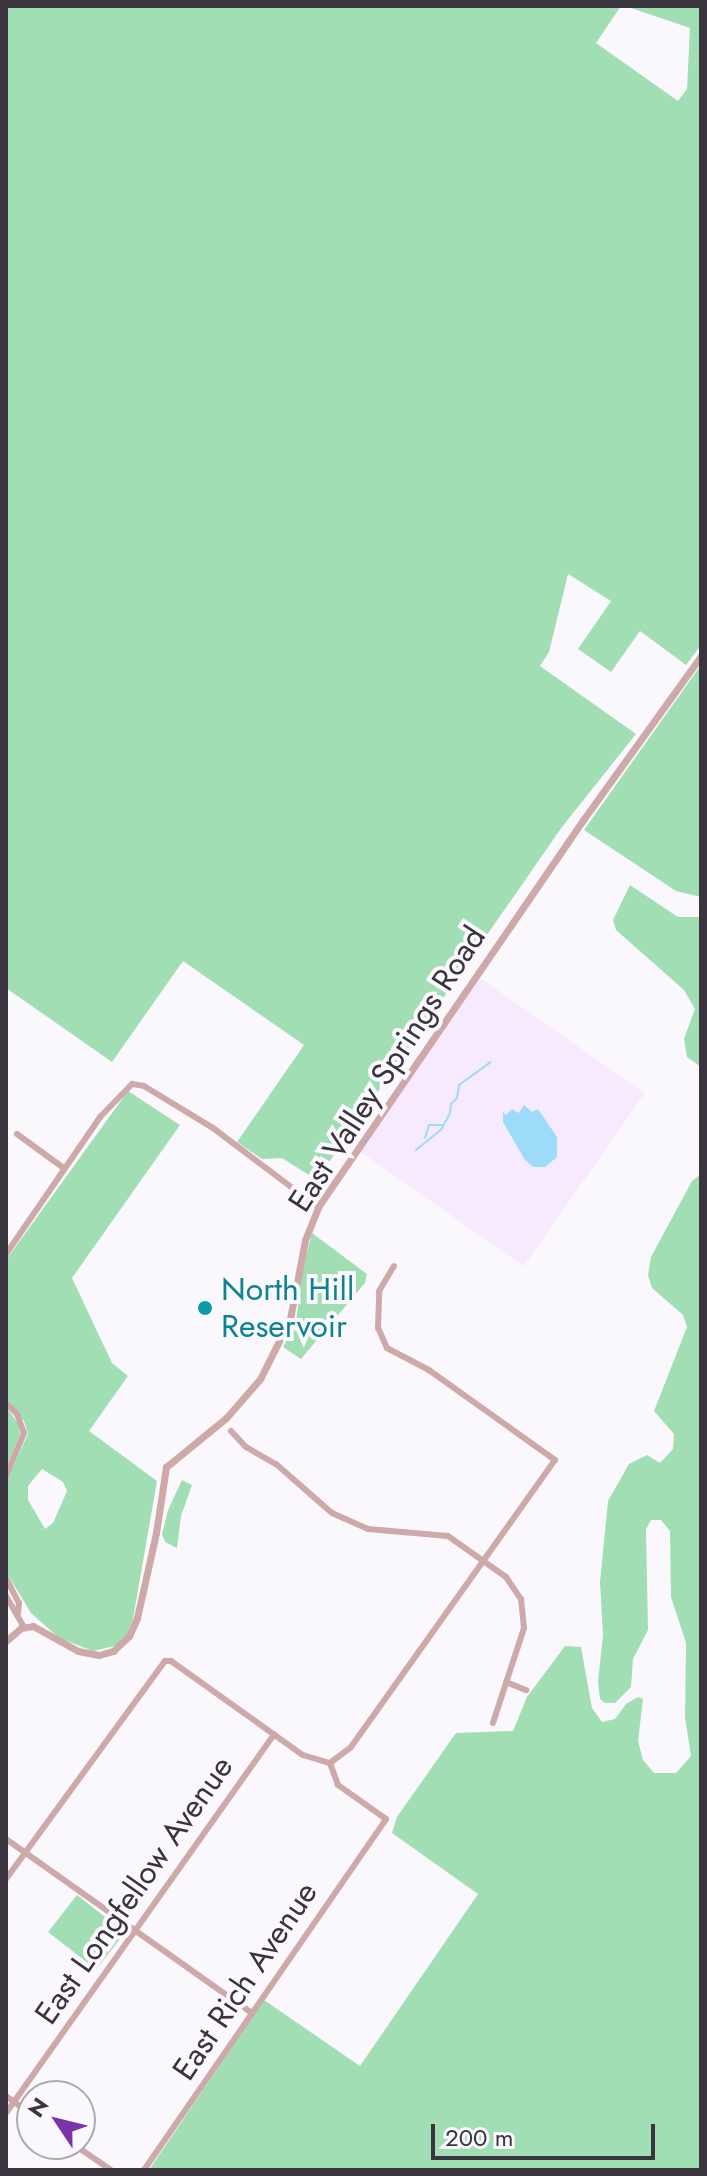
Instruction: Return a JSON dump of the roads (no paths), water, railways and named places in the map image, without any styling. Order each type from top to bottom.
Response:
[{"type":"street","name":"East Valley Springs Road","points":[[24,1627],[40,1629],[67,1646],[92,1655],[113,1651],[129,1636],[137,1618],[156,1533],[166,1467],[247,1397],[271,1362],[290,1319],[305,1240],[318,1207],[576,831],[701,656]]},
{"type":"street","points":[[6,1254],[107,1108],[132,1084],[149,1089],[213,1128],[318,1207]]},
{"type":"street","points":[[17,1134],[65,1169]]},
{"type":"street","points":[[6,1879],[165,1661],[171,1661],[303,1755],[330,1763],[351,1747],[555,1460],[429,1370],[387,1348],[378,1328],[379,1291],[394,1266]]},
{"type":"street","points":[[6,1403],[17,1414],[24,1433],[6,1476]]},
{"type":"street","points":[[231,1431],[246,1447],[276,1464],[317,1502],[349,1522],[387,1532],[432,1532],[448,1536],[483,1558],[515,1588],[525,1612],[524,1628],[493,1723]]},
{"type":"street","points":[[6,1578],[19,1603],[18,1613]]},
{"type":"street","points":[[6,1596],[24,1627],[6,1641]]},
{"type":"street","points":[[506,1682],[526,1690]]},
{"type":"street","name":"East Longfellow Avenue","points":[[6,2113],[274,1734]]},
{"type":"street","name":"East Rich Avenue","points":[[144,2170],[250,2012],[386,1819],[338,1785],[330,1763]]},
{"type":"street","points":[[6,1839],[250,2012]]},
{"type":"street","points":[[6,2096],[14,2102]]},
{"type":"water","points":[[524,1105],[532,1112],[538,1109],[557,1137],[557,1157],[545,1167],[533,1167],[525,1160],[503,1122],[503,1112],[506,1115],[512,1109],[519,1113]]},
{"type":"waterway","points":[[416,1150],[441,1130],[451,1104],[457,1098],[459,1085],[491,1062]]},
{"type":"waterway","points":[[425,1138],[429,1125],[442,1125]]},
{"type":"place","name":"North Hill Reservoir","points":[[205,1308]]}]
